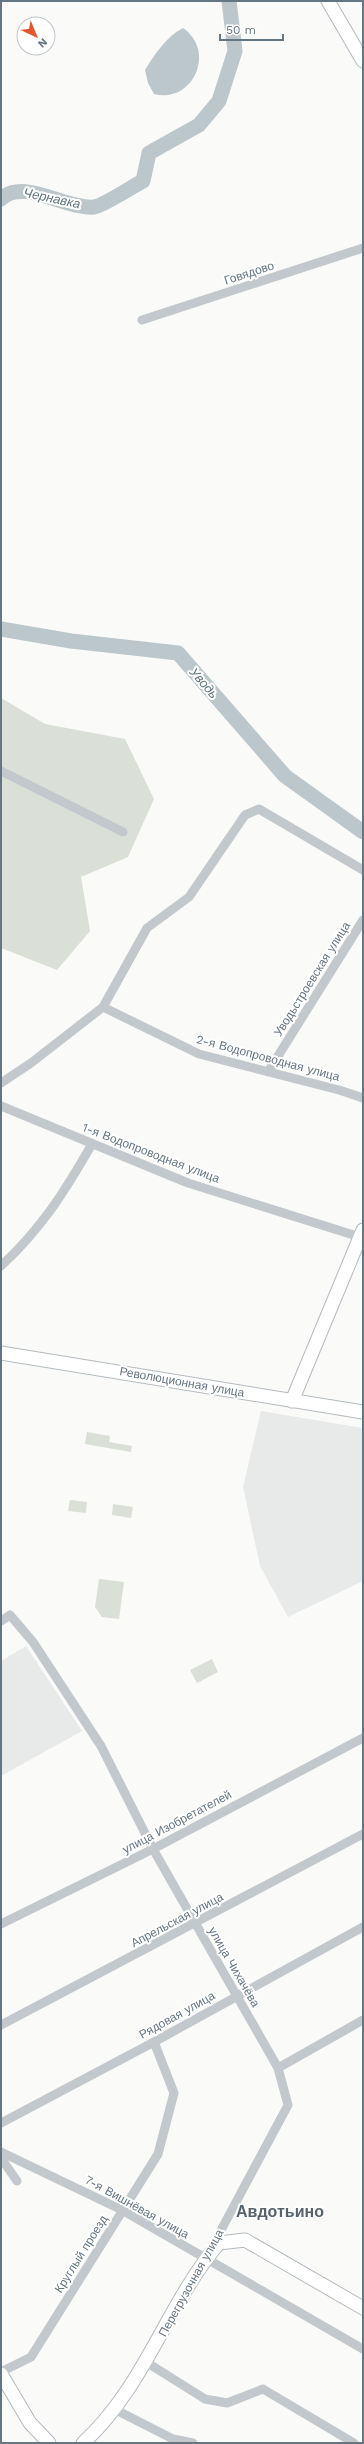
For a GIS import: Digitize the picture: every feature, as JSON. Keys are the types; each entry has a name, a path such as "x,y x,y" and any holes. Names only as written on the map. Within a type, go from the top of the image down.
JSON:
{"main road":[{"path":"328,1 363,60"},
{"path":"292,1400 362,1235"},
{"name":"Революционная улица","path":"1,1353 363,1412"},
{"path":"205,2259 219,2243 245,2240 363,2308"},
{"name":"Перегрузочная улица","path":"83,2443 114,2409 146,2362 205,2259"},
{"path":"1,2373 30,2422 49,2443"}],"street":[{"name":"Говядово","path":"142,320 363,248"},
{"path":"1,771 123,832"},
{"path":"1,1083 37,1059 103,1007 147,928 189,897 245,816 258,809 363,870"},
{"name":"Уводьстроевская улица","path":"268,1072 363,920"},
{"name":"2-я Водопроводная улица","path":"103,1007 199,1054 339,1090 363,1098"},
{"name":"1-я Водопроводная улица","path":"1,1106 188,1183 362,1235"},
{"path":"1,1266 32,1235 65,1191 92,1144"},
{"name":"улица Чихачёва","path":"1,1621 10,1615 29,1637 91,1730 153,1849 278,2068"},
{"name":"улица Изобретателей","path":"1,1924 153,1849 363,1738"},
{"name":"Апрельская улица","path":"1,2025 195,1924 363,1834"},
{"name":"Рядовая улица","path":"1,2123 154,2042 363,1927"},
{"path":"278,2068 363,2020"},
{"name":"Круглый проезд","path":"1,2373 31,2357 158,2154 174,2093 154,2042"},
{"name":"Перегрузочная улица","path":"205,2259 288,2104 278,2068"},
{"name":"7-я Вишнёвая улица","path":"1,2152 122,2210 363,2349"},
{"path":"1,2158 16,2181"},
{"path":"146,2362 206,2399 227,2403 263,2389 354,2443"},
{"path":"114,2409 173,2439 193,2443"}],"shaded area":[{"path":"183,28 193,38 198,50 199,62 196,74 189,84 179,91 168,95 154,94 148,83 145,70 166,41 177,31"},
{"path":"1,698 45,724 125,739 154,799 128,857 81,877 90,931 57,970 1,948"},
{"path":"261,1411 363,1428 363,1581 288,1617 260,1566 243,1487"},
{"path":"87,1432 110,1436 109,1442 132,1446 131,1452 85,1444"},
{"path":"70,1500 87,1502 86,1513 68,1511"},
{"path":"113,1504 133,1507 131,1518 112,1515"},
{"path":"99,1579 124,1582 119,1619 102,1617 95,1607"},
{"path":"26,1646 82,1731 1,1776 1,1661"},
{"path":"212,1659 218,1672 197,1683 190,1670"}],"waterway":[{"name":"Чернавка","path":"1,199 10,193 21,191 83,207 94,207 111,200 143,181 149,153 199,125 219,101 235,51 229,1"},
{"name":"Уводь","path":"1,629 71,641 178,653 285,776 363,832"}],"district":[{"name":"Авдотьино","path":"280,2211"}]}
